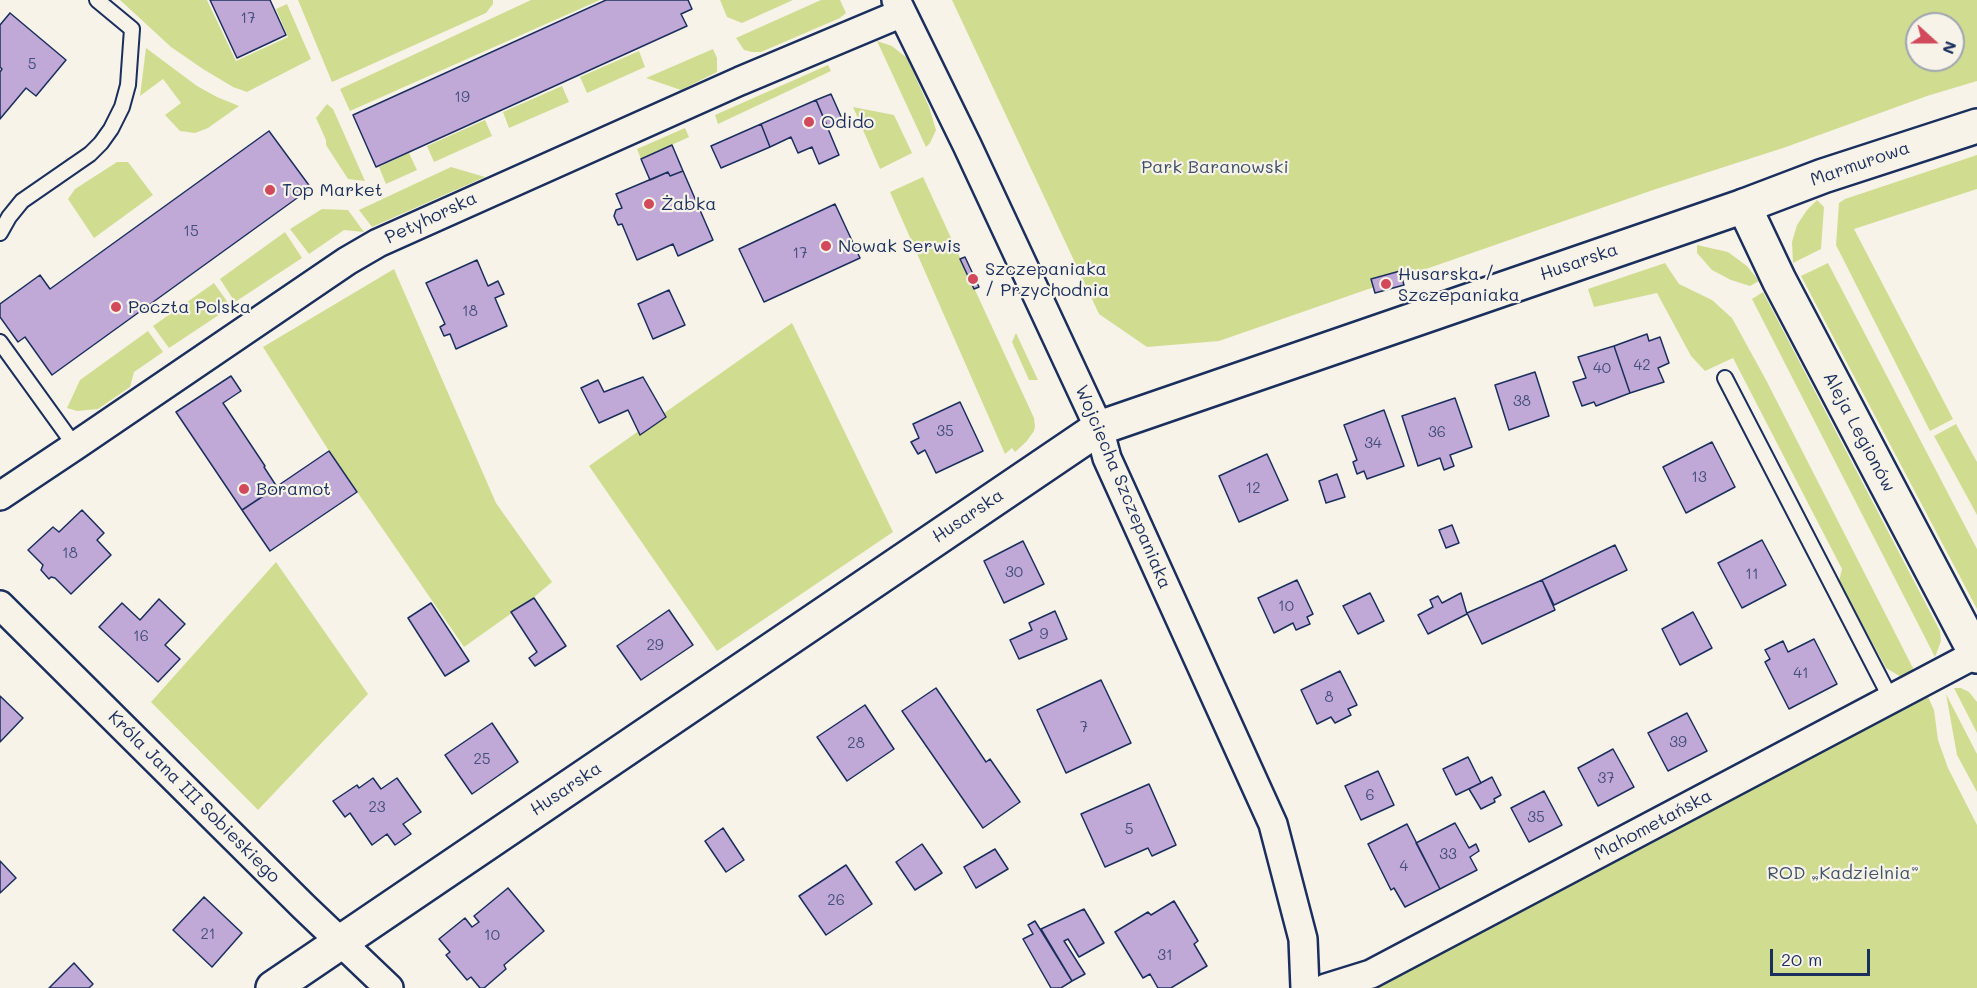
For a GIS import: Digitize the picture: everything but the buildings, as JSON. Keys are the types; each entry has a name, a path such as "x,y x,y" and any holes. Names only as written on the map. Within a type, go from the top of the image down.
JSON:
{"main road":[{"name":"Marmurowa","path":"1744,206 1823,176 1977,126"},
{"name":"Husarska","path":"273,988 1099,428 1744,206"},
{"name":"Aleja Legionów","path":"1744,206 1779,280 1976,655"}],"street":[{"name":"Wojciecha Szczepaniaka","path":"899,7 967,145 1099,428 1107,458 1274,824 1303,939 1305,988"},
{"name":"Petyhorska","path":"0,495 347,261 378,243 740,81 899,7"},
{"name":"Króla Jana III Sobieskiego","path":"0,605 388,988"},
{"name":"Mahometańska","path":"1326,988 1371,974 1976,655"}],"lane":[{"path":"0,233 22,201 90,154 101,143 122,107 128,85 132,29 98,0"},
{"path":"0,342 75,446"},
{"path":"1725,378 1891,699"}],"green space":[{"path":"120,0 207,0 236,61 288,37 276,9 287,4 311,59 247,92 233,87 171,47"},
{"path":"298,0 493,0 493,4 486,13 332,82"},
{"path":"531,0 600,0 350,111 340,89"},
{"path":"720,0 793,0 742,23 727,17"},
{"path":"821,0 840,0 846,13 840,18 761,52 744,50 736,38"},
{"name":"Park Baranowski","path":"952,0 1977,0 1977,81 1927,96 1786,147 1656,189 1219,341 1147,347 1099,314"},
{"path":"877,41 892,46 907,58 929,107 936,130 926,147"},
{"path":"146,48 197,86 239,106 208,128 195,133 180,131 165,115 181,103 163,79 140,96"},
{"path":"713,49 717,58 717,72 681,90 646,78"},
{"path":"639,51 645,67 587,93 580,77"},
{"path":"828,65 831,71 718,124 715,115"},
{"path":"562,86 569,102 509,128 503,112"},
{"path":"327,104 333,109 365,181 348,179 326,145 316,118"},
{"path":"853,107 894,115 912,153 880,169"},
{"path":"485,120 492,136 434,162 427,146"},
{"path":"685,128 689,137 641,159 637,149"},
{"path":"409,153 417,170 386,184 379,167"},
{"path":"1977,155 1977,189 1854,229 1953,419 1930,431 1836,245 1839,203 1845,199"},
{"path":"117,162 128,162 153,195 94,238 68,199 75,189"},
{"path":"451,167 485,177 372,227 359,210"},
{"path":"923,177 1034,418 1034,431 1015,452 1012,448 1005,454 890,192"},
{"path":"1817,200 1824,207 1821,249 1793,263 1792,242 1797,225"},
{"path":"322,209 348,210 364,232 344,230 309,254 290,229"},
{"path":"285,232 302,258 235,302 220,279"},
{"path":"1697,245 1728,252 1747,266 1759,281 1750,286 1731,280 1712,270 1697,253"},
{"path":"1665,263 1679,284 1712,300 1732,318 1915,672 1901,677 1886,668 1839,581 1842,569 1733,358 1705,371 1691,356 1657,293 1594,307 1588,289"},
{"path":"1828,263 1977,549 1977,609 1801,276"},
{"path":"394,269 496,503 552,582 464,647 329,451 263,347"},
{"path":"214,283 231,307 169,348 153,326"},
{"path":"1763,292 1940,631 1941,641 1935,657 1752,299"},
{"path":"792,323 893,532 717,651 589,466"},
{"path":"148,331 163,352 134,372 130,387 98,409 77,411 67,408 80,380"},
{"path":"1016,333 1038,380 1029,380 1012,342"},
{"path":"1956,424 1977,462 1977,515 1934,436"},
{"path":"276,562 368,694 258,810 151,702"},
{"path":"1954,688 1961,688 1969,692 1977,702 1977,733"},
{"path":"1946,694 1977,754 1977,792 1957,755"},
{"name":"ROD „Kadzielnia”","path":"1928,697 1934,710 1938,740 1948,768 1977,825 1977,988 1375,988"}],"place":[{"name":"Odido","path":"809,122"},
{"name":"Top Market","path":"270,190"},
{"name":"Żabka","path":"649,204"},
{"name":"Nowak Serwis","path":"826,246"},
{"name":"Szczepaniaka / Przychodnia","path":"973,279"},
{"name":"Husarska / Szczepaniaka","path":"1386,284"},
{"name":"Poczta Polska","path":"116,307"},
{"name":"Boramot","path":"244,489"}]}
